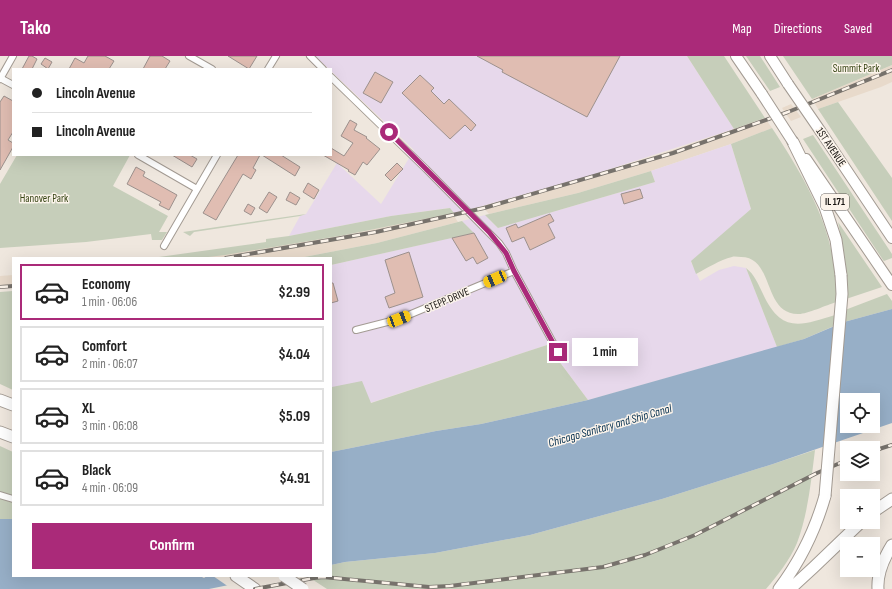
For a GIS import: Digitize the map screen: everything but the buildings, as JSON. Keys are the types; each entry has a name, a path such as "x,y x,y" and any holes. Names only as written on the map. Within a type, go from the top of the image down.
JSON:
{"highway":[{"path":"779,589 793,570 814,529 825,496 842,294 836,240 825,207 793,142"},
{"path":"0,400 12,405"},
{"path":"0,432 12,437"},
{"path":"880,508 892,500"},
{"path":"790,589 854,529"},
{"path":"878,589 878,583 885,558 892,545"},
{"path":"237,577 255,589"},
{"path":"285,577 303,589"}],"main road":[{"name":"IL 171","path":"736,56 793,142 892,284"},
{"name":"1ST AVENUE","path":"770,56 892,238"}],"street":[{"path":"12,85 0,79 13,56"},
{"path":"189,56 210,68"},
{"path":"269,68 276,56"},
{"path":"310,56 322,68"},
{"path":"332,77 489,232 506,253 514,271 558,352"},
{"path":"140,156 197,189"},
{"path":"164,246 216,156"},
{"name":"STEPP DRIVE","path":"356,330 399,319 514,271"},
{"path":"0,495 12,499"}],"shaded area":[{"path":"315,56 687,56 734,129 582,178 454,213 449,208 391,216 289,236 300,216 306,214 337,163 381,204 414,150 332,72 332,68 328,68"},
{"path":"892,65 892,82 881,87 818,109 812,99"},
{"path":"791,104 801,117 791,121 782,108"},
{"path":"765,118 772,128 731,144 651,171 578,193 489,214 482,206 582,178 673,150"},
{"path":"731,144 751,209 691,262 700,281 719,270 734,266 746,268 777,347 588,400 547,345 370,403 332,387 332,265 473,233 462,221 485,215 498,228 655,182 651,171"},
{"path":"452,213 458,222 377,243 304,257 206,257 345,235"},
{"path":"12,275 12,288 0,288 0,276"}],"green space":[{"path":"687,56 724,56 765,118 734,129"},
{"path":"746,56 760,56 780,87 770,91"},
{"name":"Summit Park","path":"783,56 892,56 892,65 812,99"},
{"path":"838,102 892,178 892,221 818,109"},
{"path":"772,128 797,168 818,210 832,254 836,278 836,302 803,314 787,312 779,306 773,296 765,275 752,259 741,257 727,258 696,274 691,261 751,209 731,144"},
{"path":"813,135 892,254 892,258 883,260 803,139"},
{"name":"Hanover Park","path":"16,156 129,156 113,186 168,216 159,232 167,232 162,240 152,240 151,234 86,242 0,248 0,184"},
{"path":"651,171 655,182 498,228 485,215 578,193"},
{"path":"450,208 454,213 345,235 225,255 208,257 159,257 266,242 266,239 289,236 391,216"},
{"path":"306,214 194,232 190,236 183,232"},
{"path":"462,221 474,233 332,265 332,257 304,257 377,243"},
{"path":"838,222 882,287 846,299 844,252"},
{"path":"746,268 756,280 770,307 784,321 793,323 812,322 835,315 834,326 804,339 777,347"},
{"path":"12,291 12,390 0,384 0,292"},
{"path":"887,294 892,301 892,309 844,322 845,310"},
{"path":"547,345 588,400 481,424 436,431 332,452 332,387 362,381 371,403"},
{"path":"0,446 12,452 12,496 0,493"},
{"path":"815,450 801,532 787,562 766,589 327,589 309,577 332,577 332,565 345,562 435,553 530,535 662,499"},
{"path":"0,498 12,502 12,519 0,519"}],"water":[{"name":"Chicago Sanitary and Ship Canal","path":"892,309 892,423 880,427 880,393 840,393 840,433 863,433 773,464 662,499 530,535 435,553 345,562 332,565 332,452 436,431 481,424 588,400 804,339 844,322"},
{"path":"0,519 12,519 12,577 269,577 209,589 0,589"}],"pier":[{"path":"214,577 276,577 275,578 229,587"}],"railway":[{"path":"232,257 376,232 484,208 673,153 788,112 892,70"},
{"path":"0,287 12,286"},
{"path":"880,449 892,445"},
{"path":"255,589 323,577 429,587 450,586 603,567 645,555 695,535 817,473 840,463"}],"route":[{"path":"389,132 499,242 558,352"}]}
